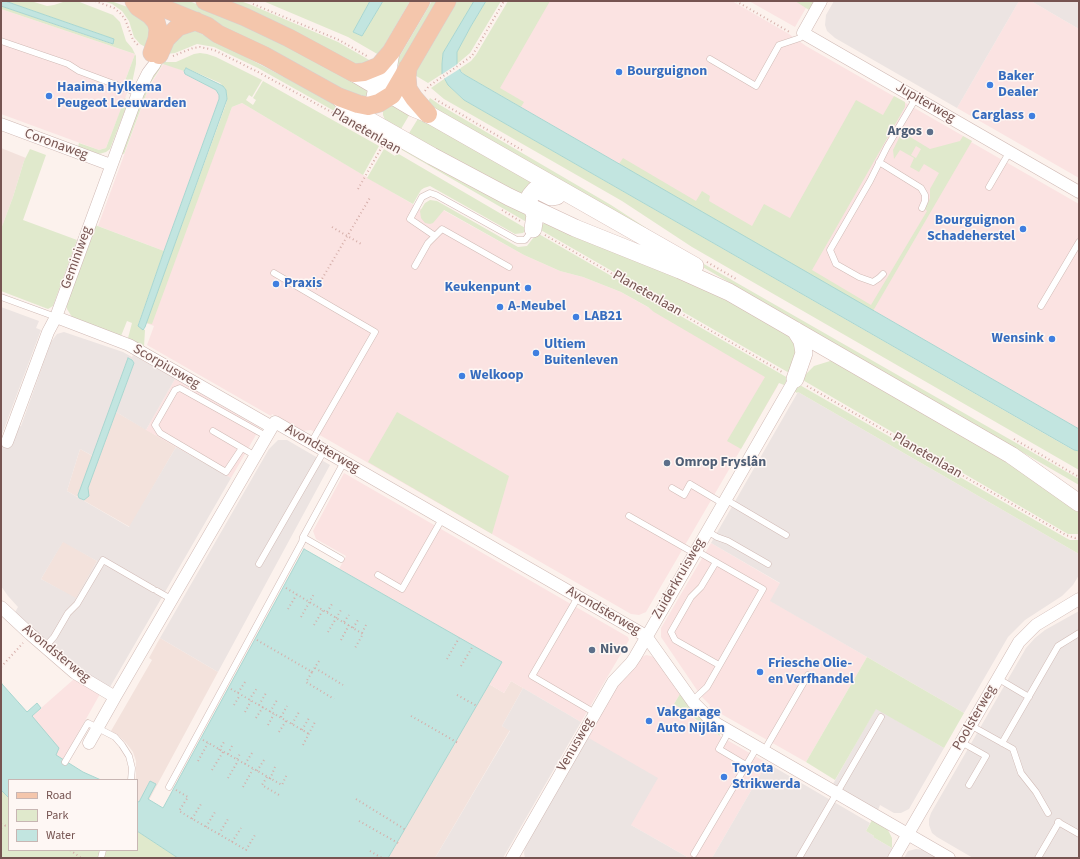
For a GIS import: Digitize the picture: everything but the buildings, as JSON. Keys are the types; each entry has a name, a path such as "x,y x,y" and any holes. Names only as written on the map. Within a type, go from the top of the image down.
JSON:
{"main road":[{"path":"134,1 138,7 150,15 156,22 158,29 156,54"},
{"name":"Planetenlaan","path":"146,1 207,26 218,34 270,59 339,97 349,109 386,141 462,173 575,228 680,270 729,292 1011,455 1079,503"},
{"path":"205,1 245,17 289,38 354,73 413,108 428,114 732,287 1079,489"},
{"path":"354,73 364,72 379,66 391,52 421,1"},
{"path":"385,91 408,67 447,1"},
{"path":"156,54 178,27 196,21"},
{"path":"339,97 358,104 374,105 385,101 385,91 391,52"},
{"path":"408,67 408,88 414,98 428,114"},
{"name":"Planetenlaan","path":"374,105 377,116 382,125 386,141"},
{"path":"534,228 535,221 530,196 535,190 551,197 570,196"},
{"path":"575,228 602,231 608,224 606,216"},
{"path":"534,228 545,218 551,217"},
{"path":"794,379 804,353 802,341 795,330"},
{"path":"794,379 803,371 809,361 816,355 833,353"}],"street":[{"path":"801,35 821,1"},
{"name":"Jupiterweg","path":"801,35 916,98 1079,192"},
{"name":"Geminiweg","path":"7,442 48,332 56,317 138,93 148,73 148,63 156,54"},
{"name":"Coronaweg","path":"1,124 111,165"},
{"name":"Scorpiusweg","path":"56,317 129,345 269,432"},
{"name":"Zuiderkruisweg","path":"794,379 646,636 692,701 708,717 729,731 947,858"},
{"name":"Avondsterweg","path":"89,743 274,422 646,636"},
{"name":"Poolsterweg","path":"894,858 1014,650 1030,630 1079,599"},
{"name":"Avondsterweg","path":"1,606 44,647 75,673 115,697"},
{"name":"Venusweg","path":"512,858 613,682 631,663 646,636"}],"lane":[{"path":"710,59 756,86 779,45 801,35"},
{"path":"1,41 68,64 79,71 138,93"},
{"path":"883,274 873,282 859,277 836,264 830,250 916,98"},
{"path":"989,187 1010,152"},
{"path":"879,162 920,188 924,195 925,201 922,208"},
{"path":"435,236 410,219 422,197 430,193 517,240 526,240 534,228"},
{"path":"415,266 428,243 442,229 510,267"},
{"path":"1041,306 1079,242"},
{"path":"274,273 375,332 311,443"},
{"path":"1,297 56,317"},
{"path":"242,448 226,472 160,433 155,425 175,390 180,388 269,432"},
{"path":"213,431 254,455"},
{"path":"259,564 324,451"},
{"path":"169,787 344,462"},
{"path":"672,488 684,495 690,484 786,535"},
{"path":"630,516 763,589 707,687 692,701"},
{"path":"378,575 402,589 442,519"},
{"path":"707,531 768,564"},
{"path":"303,537 341,559"},
{"path":"44,647 54,637 68,613 77,604 103,560 171,599"},
{"path":"716,562 701,587 691,597 671,632 675,640 719,665"},
{"path":"578,597 532,676 595,713"},
{"path":"1002,743 1058,646 1079,633"},
{"path":"694,854 746,765 760,749 808,675"},
{"path":"997,678 1029,697"},
{"path":"800,858 881,717"},
{"path":"65,762 88,723 114,737 122,745 129,756 132,768 131,779"},
{"path":"970,725 1013,750 1021,773 1036,792 1048,813"},
{"path":"729,731 719,749 746,765"},
{"path":"961,742 986,756 969,785"},
{"path":"1038,858 1059,822 1079,834"}],"path":[{"path":"46,1 52,1"},
{"path":"95,1 104,4"},
{"path":"428,87 469,60 504,1"},
{"path":"736,1 801,35"},
{"name":"Planetenlaan","path":"214,50 272,79 339,117"},
{"path":"358,189 386,141"},
{"path":"313,296 371,196"},
{"name":"Planetenlaan","path":"501,210 1066,535 1074,538 1079,537"},
{"path":"332,227 363,245"},
{"path":"1071,472 1079,477"},
{"path":"279,584 362,633"},
{"path":"288,609 297,594"},
{"path":"301,617 314,594"},
{"path":"327,612 332,604"},
{"path":"314,625 323,610"},
{"path":"328,632 340,610"},
{"path":"344,622 349,615"},
{"path":"353,628 358,620"},
{"path":"355,648 366,625"},
{"path":"341,640 349,626"},
{"path":"1,666 30,634"},
{"path":"251,636 312,672"},
{"path":"447,659 459,638"},
{"path":"461,666 473,646"},
{"path":"319,661 306,682 334,699"},
{"path":"315,668 343,685"},
{"path":"234,705 245,682"},
{"path":"224,685 309,734"},
{"path":"245,712 257,688"},
{"path":"259,705 266,693"},
{"path":"457,695 477,706"},
{"path":"270,712 277,700"},
{"path":"280,717 287,706"},
{"path":"256,718 263,708"},
{"path":"292,724 299,712"},
{"path":"268,725 274,714"},
{"path":"411,716 458,742"},
{"path":"302,730 309,718"},
{"path":"279,732 286,721"},
{"path":"302,745 315,722"},
{"path":"196,737 282,785 287,774"},
{"path":"219,750 224,742"},
{"path":"198,761 208,743"},
{"path":"228,754 232,746"},
{"path":"212,770 223,752"},
{"path":"228,778 241,752"},
{"path":"245,764 252,753"},
{"path":"257,772 264,760"},
{"path":"275,767 262,785 281,796"},
{"path":"242,787 253,769"},
{"path":"169,787 188,797 179,811 246,850 255,835"},
{"path":"356,799 406,830"},
{"path":"192,818 201,804"},
{"path":"206,827 215,812"},
{"path":"219,834 228,819"},
{"path":"359,821 398,843"},
{"path":"1,824 8,827"},
{"path":"1,828 5,826"},
{"path":"232,842 241,828"},
{"path":"71,851 81,858"},
{"path":"370,851 382,858"}],"shaded area":[{"path":"526,1 732,1 789,34 806,46 1079,204 1079,429 479,83"},
{"path":"749,1 810,1 795,27"},
{"path":"834,1 1019,1 957,108 835,38 827,31 825,25 826,15"},
{"path":"1019,1 1031,1 1079,29 1079,178 957,108"},
{"path":"1031,1 1079,1 1079,29"},
{"path":"1,9 135,54 125,81 131,83 106,148 99,150 1,114"},
{"path":"164,63 184,71 185,74 216,90 219,95 219,99 164,251 98,226 149,87"},
{"path":"242,103 436,218 443,210 524,255 560,271 583,277 621,292 779,381 777,387 646,612 639,615 631,614 311,430 302,431 272,414 271,416 147,345 154,326 146,323 232,107"},
{"path":"1,148 26,158 1,229"},
{"path":"1,307 39,321 36,328 41,330 1,437"},
{"path":"64,332 123,352 132,357 133,355 175,379 146,430 116,412 134,363 128,358 93,456 80,449 67,491 129,527 176,447 231,478 110,687 87,676 14,614 18,607 1,586 1,444 10,447 16,429 21,426 51,342 57,334","holes":["63,542 97,561 76,598 41,579"]},
{"path":"175,379 260,428 231,478 146,430"},
{"path":"798,392 1079,554 1079,575 1073,585 1062,596 1025,620 1008,637 964,713 770,601 780,583 711,543"},
{"path":"116,412 176,447 130,527 67,491 80,449 98,459"},
{"path":"278,440 287,440 330,465 218,672 160,638 269,449"},
{"path":"344,473 628,637 629,640 581,722 511,681 504,693 489,684 501,662 339,569 346,556 316,539 313,531"},
{"path":"63,541 97,561 76,599 41,579"},
{"path":"711,543 781,584 771,601 867,657 806,762 709,707 710,705 701,696 661,637 661,628"},
{"path":"1079,611 1079,858 973,858 932,833 929,825 931,813 1026,648 1045,630"},
{"path":"160,638 218,672 149,800 150,781 139,802 138,779 136,779 136,761 133,752 119,736 111,731 152,660 149,658"},
{"path":"646,655 656,659 680,694 674,704 708,729 767,763 712,858 689,858 631,825 587,737 618,684 642,657"},
{"path":"74,679 100,694 63,760 55,755 32,716"},
{"path":"511,681 523,688 502,726 510,730 435,858 388,858 489,684 504,693"},
{"path":"523,688 581,722 503,858 435,858 510,731 502,726"},
{"path":"876,708 944,748 909,809 901,813 894,813 880,805 878,810 833,784"},
{"path":"587,737 658,778 631,825 689,858 525,858 525,846"},
{"path":"767,763 870,823 866,831 892,848 887,858 712,858"},
{"path":"916,849 924,850 938,858 904,858 908,851"}],"green space":[{"path":"5,1 31,1 47,6 66,1 77,1 113,15 120,22 126,41 135,54 1,9 1,6 112,44 114,39"},
{"path":"103,1 111,1 133,9 146,21 150,31 149,49 140,44 134,37 129,21 122,11 112,4"},
{"path":"161,1 189,1 249,25 368,88 368,96 360,99"},
{"path":"223,1 240,1 249,4 338,42 371,61 357,65"},
{"path":"263,1 370,1 353,32 362,36 383,1 410,1 379,55 348,37"},
{"path":"432,1 440,1 401,67 395,64"},
{"path":"454,1 474,1 443,53 442,74 428,83 413,74"},
{"path":"486,1 501,1 470,53 457,64 457,52"},
{"path":"508,1 550,1 500,88 524,102 521,107 465,75 459,69 471,61 476,55"},
{"path":"795,1 814,1 809,10"},
{"path":"194,30 332,102 393,143 258,68 214,47 197,44 175,53 167,54 170,40"},
{"path":"200,53 216,57 262,80 252,97 249,95 246,100 253,105 256,100 253,98 263,81 379,146 363,175 242,103 232,107 152,324 146,323 226,104 226,90 220,83 186,68 184,71 163,64 150,84 124,154 121,153 142,99 158,65 161,66 164,62 176,62"},
{"path":"135,54 136,64 131,83 125,81"},
{"path":"444,79 464,100 1073,450 1079,451 1079,470 692,247 622,201 444,99 431,88"},
{"path":"894,96 905,102 905,107 812,270 871,305 927,211 925,209 930,198 930,189 939,173 924,164 919,172 910,167 914,158 900,150 894,159 893,150 902,132 930,149 960,141 963,136 972,141 873,311 619,164 623,158 696,201 702,191 710,196 709,201 752,226 764,204 790,218 856,100 883,115","holes":["916,146 921,149 916,158 911,155"]},
{"path":"125,98 127,105 110,149 99,154 78,147 79,143 99,150 106,148"},
{"path":"430,98 611,205 683,252 1079,479 1079,485 663,244 427,104"},
{"path":"391,106 397,106 411,112 398,134 385,120 383,115 383,111"},
{"path":"419,117 535,183 523,200 406,138"},
{"path":"401,148 524,208 530,224 402,150"},
{"path":"30,149 46,155 23,220 77,240 53,306 48,309 1,291 1,229 24,161"},
{"path":"384,149 395,156 397,153 527,229 523,233 515,234 430,186 421,190 413,204 367,178"},
{"path":"430,200 437,201 518,247 527,246 537,233 788,378 784,385 779,383 741,449 727,441 765,377 621,292 583,277 560,271 524,255 444,210 433,223 425,223 421,218 420,211 425,203"},
{"path":"544,223 728,295 792,337 796,353 791,374 539,229"},
{"path":"95,225 164,251 138,325 145,330 144,347 128,338 132,323 127,321 121,336 72,317 67,309 66,305"},
{"path":"830,361 836,361 850,366 1079,507 1079,534 1068,534 801,379 814,366"},
{"path":"798,384 1066,538 1070,540 1079,540 1079,554 798,392 797,393 794,391"},
{"path":"397,412 509,476 492,534 368,462"},
{"path":"867,657 964,713 944,748 876,709 835,780 806,762"},
{"path":"680,694 703,720 719,731 720,736 674,704"},
{"path":"1,790 8,797 8,851 138,851 138,832 178,858 1,858"},
{"path":"872,820 887,829 892,838 892,848 866,831"}],"water":[{"path":"1,1 5,1 114,39 113,44 1,6"},
{"path":"370,1 383,1 362,36 353,32"},
{"path":"474,1 486,1 457,52 457,64 461,72 465,75 1079,429 1079,451 1074,450 464,100 448,85 442,74 443,53"},
{"path":"186,68 223,86 226,90 227,99 143,330 138,326 219,99 219,95 216,90 185,74 184,71"},
{"path":"128,358 134,363 88,488 89,496 84,500 79,498 78,495"},
{"path":"304,549 502,662 388,858 178,858 138,832 138,802 150,781 156,784 148,799 163,808"},
{"path":"2,684 27,712 37,703 41,708 32,716 59,748 56,755 83,772 99,779 8,779 8,797 1,790"}],"pier":[{"path":"459,63 461,68 442,80 441,75"}],"place":[{"name":"Bourguignon","path":"619,72"},
{"name":"Baker Dealer","path":"990,85"},
{"name":"Haaima Hylkema Peugeot Leeuwarden","path":"49,96"},
{"name":"Carglass","path":"1032,116"},
{"name":"Argos","path":"930,132"},
{"name":"Bourguignon Schadeherstel","path":"1023,229"},
{"name":"Praxis","path":"276,284"},
{"name":"Keukenpunt","path":"528,288"},
{"name":"A-Meubel","path":"500,307"},
{"name":"LAB21","path":"576,317"},
{"name":"Wensink","path":"1052,339"},
{"name":"Ultiem Buitenleven","path":"536,353"},
{"name":"Welkoop","path":"462,376"},
{"name":"Omrop Fryslân","path":"667,463"},
{"name":"Nivo","path":"592,650"},
{"name":"Friesche Olie- en Verfhandel","path":"760,672"},
{"name":"Vakgarage Auto Nijlân","path":"649,721"},
{"name":"Toyota Strikwerda","path":"724,777"}]}
